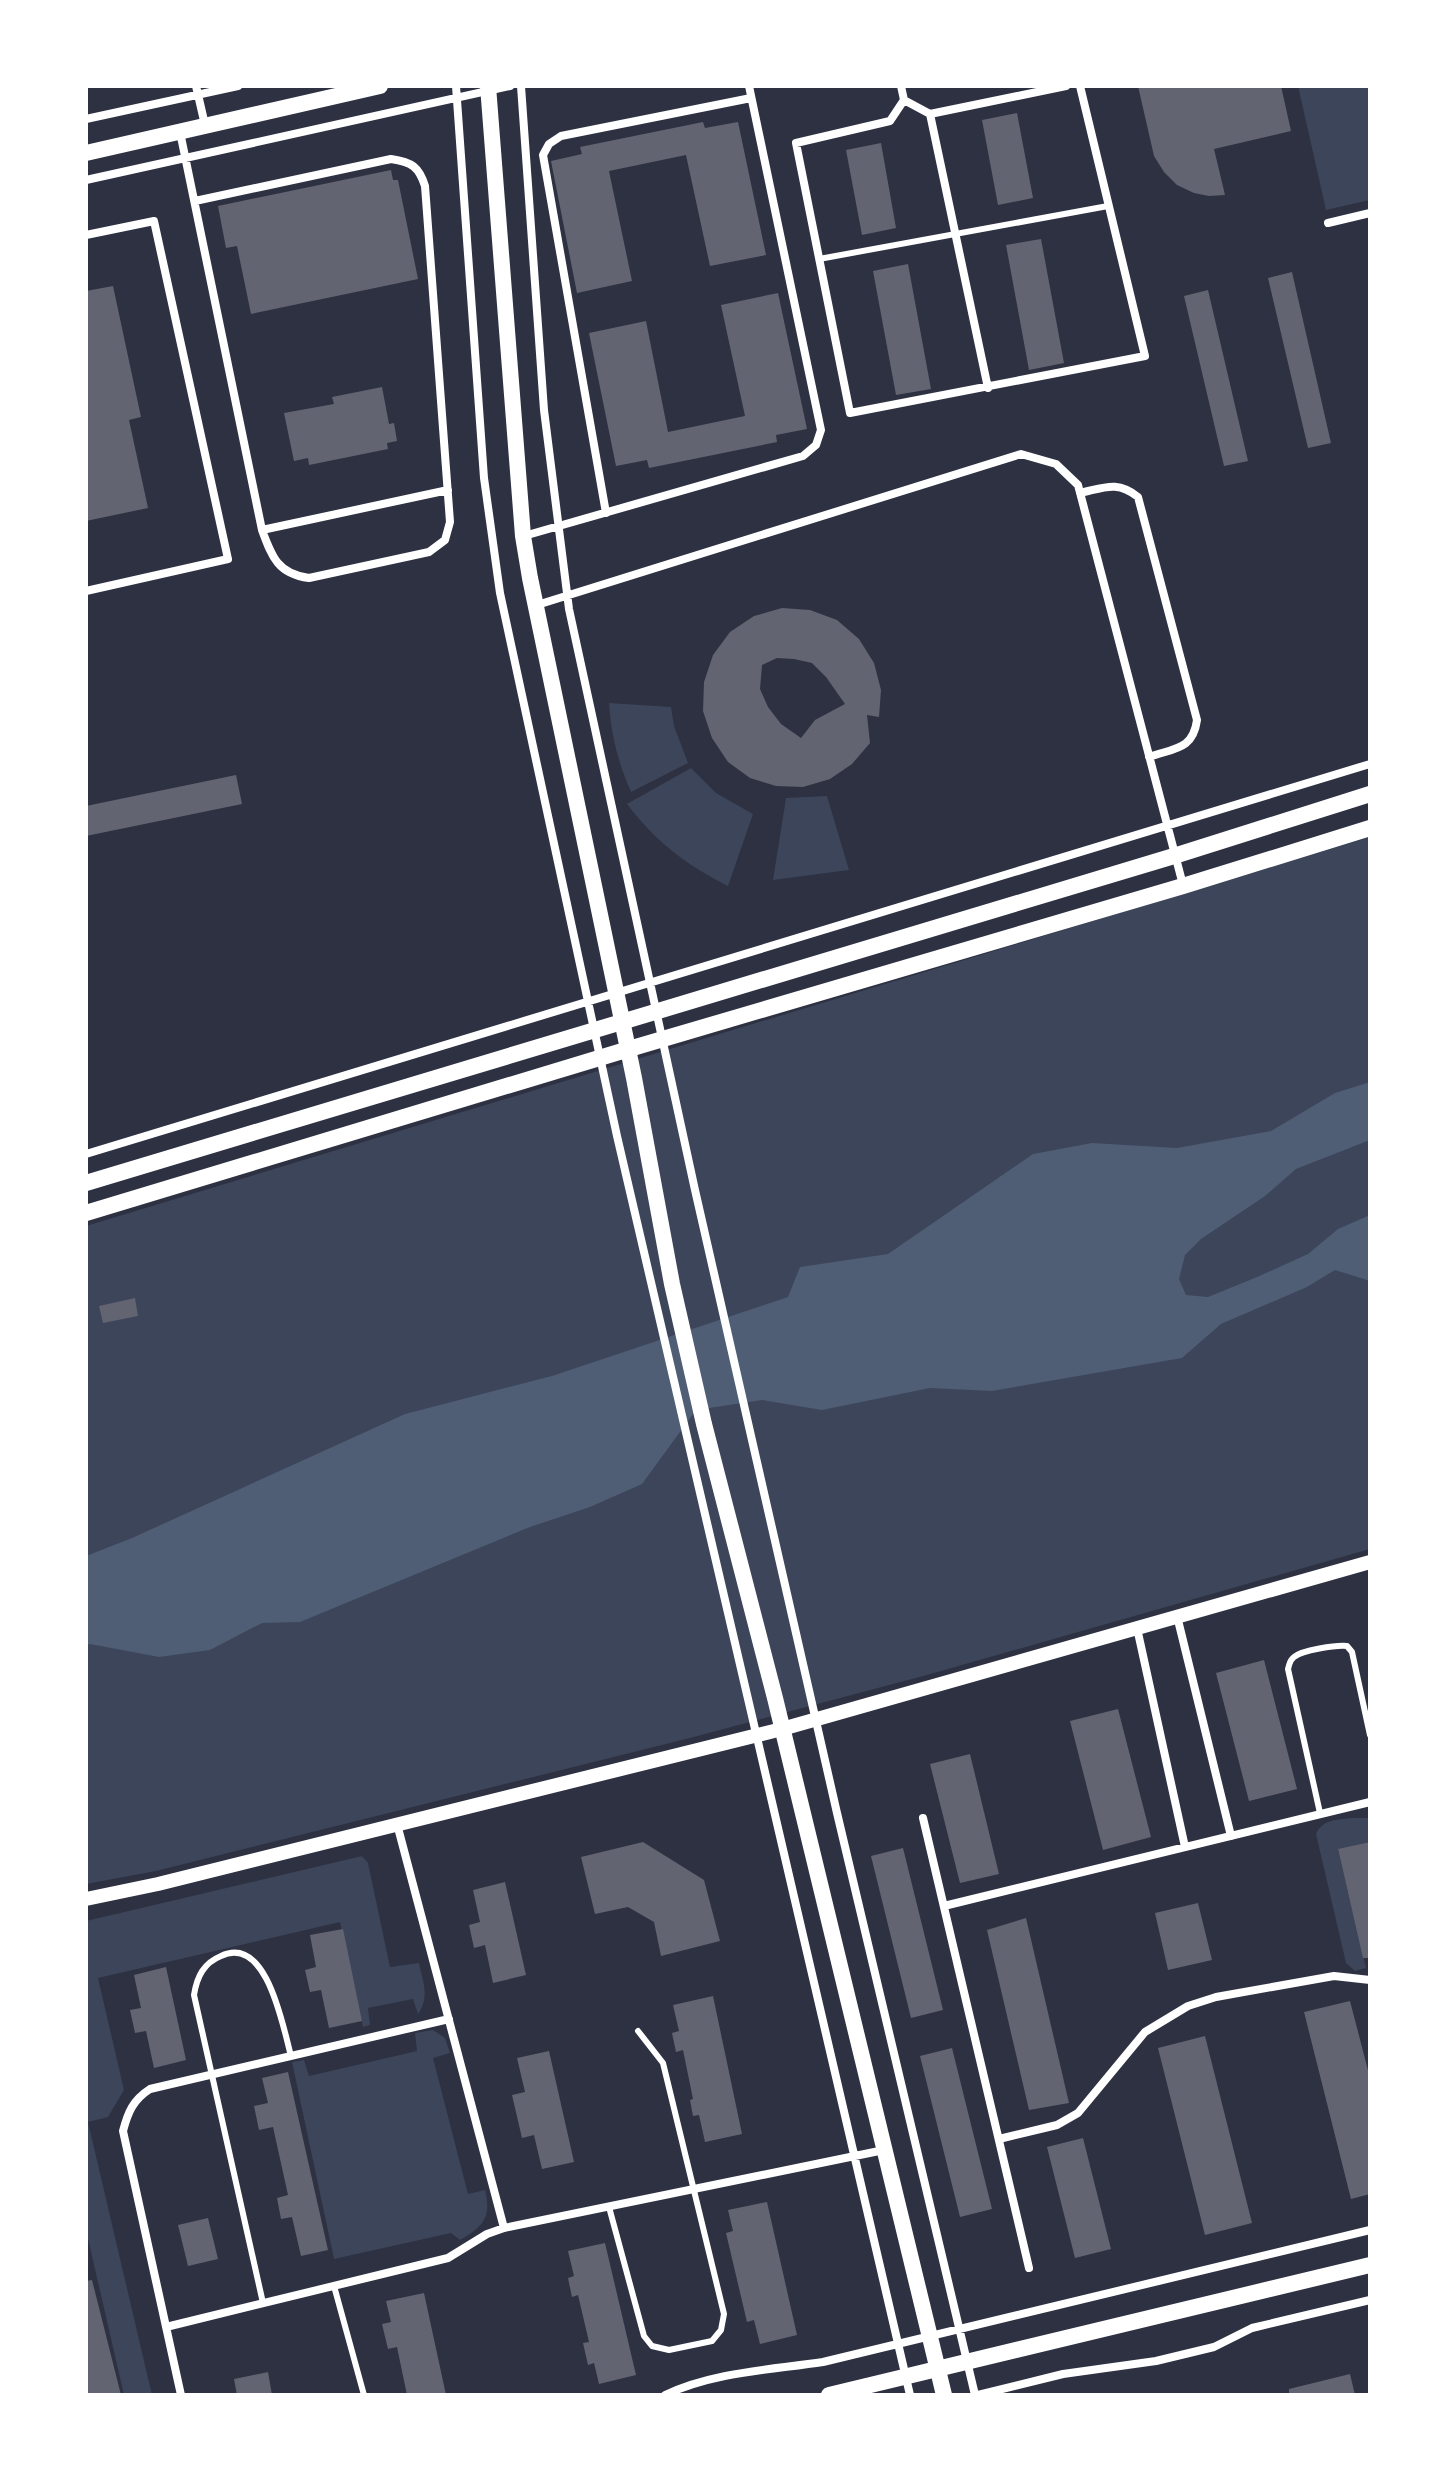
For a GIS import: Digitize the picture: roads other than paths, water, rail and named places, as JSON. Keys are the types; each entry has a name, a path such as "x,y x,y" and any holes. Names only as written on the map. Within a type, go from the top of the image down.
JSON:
{"main road":[{"path":"86,153 380,86"},
{"path":"489,88 523,536 629,1049 672,1284 944,2395"},
{"path":"86,1183 594,1032 1370,794"},
{"path":"86,1213 1370,828"},
{"path":"127,1171 135,1198"},
{"path":"829,2395 1370,2265"}],"street":[{"path":"86,119 197,90 238,86"},
{"path":"456,86 484,478 500,593 594,1032 910,2395"},
{"path":"86,180 457,98 489,88 510,86"},
{"path":"521,86 544,410 567,596 650,982 816,1719 976,2395 1063,2374 1156,2361 1214,2347 1252,2328 1370,2300"},
{"path":"523,536 803,456 816,445 821,430 749,86"},
{"path":"901,86 904,100 890,121 796,143 850,413 1145,356 1080,86"},
{"path":"904,100 930,114 1066,86"},
{"path":"197,90 205,125"},
{"path":"606,513 543,155 549,144 561,136 751,98"},
{"path":"930,114 988,388"},
{"path":"180,132 262,530 271,553 281,567 294,576 309,578 429,552 445,540 450,522 425,186 420,170 408,161 391,159 195,201"},
{"path":"1328,223 1370,213"},
{"path":"86,235 154,221 228,559 86,591"},
{"path":"537,605 1021,454 1056,464 1078,485 1183,886"},
{"path":"1080,493 1113,486 1126,487 1138,497 1197,720 1190,742 1149,757"},
{"path":"262,530 448,490"},
{"path":"86,1154 1370,764"},
{"path":"86,1899 158,1884 782,1729 1370,1562"},
{"path":"1177,1616 1231,1836"},
{"path":"1137,1628 1185,1847"},
{"path":"944,1906 1370,1802"},
{"path":"923,1818 1029,2268"},
{"path":"397,1824 504,2228"},
{"path":"999,2139 1057,2125 1078,2113 1145,2032 1188,2006 1216,1997 1334,1976 1370,1980"},
{"path":"181,2395 123,2131 127,2113 136,2098 150,2089 449,2019"},
{"path":"166,2327 448,2258 487,2234 504,2228 884,2150"},
{"path":"665,2395 745,2371 823,2362 1370,2230"}],"lane":[{"path":"819,259 1108,206"},
{"path":"1320,1813 1288,1669 1290,1660 1296,1655 1338,1645 1347,1646 1352,1652 1370,1735"},
{"path":"263,2303 194,1995 197,1979 209,1961 227,1953 246,1955 258,1964 267,1976 291,2056"},
{"path":"609,2207 644,2336 652,2346 669,2350 712,2341 721,2330 724,2314 663,2063 638,2031"},
{"path":"334,2286 364,2395"}]}
